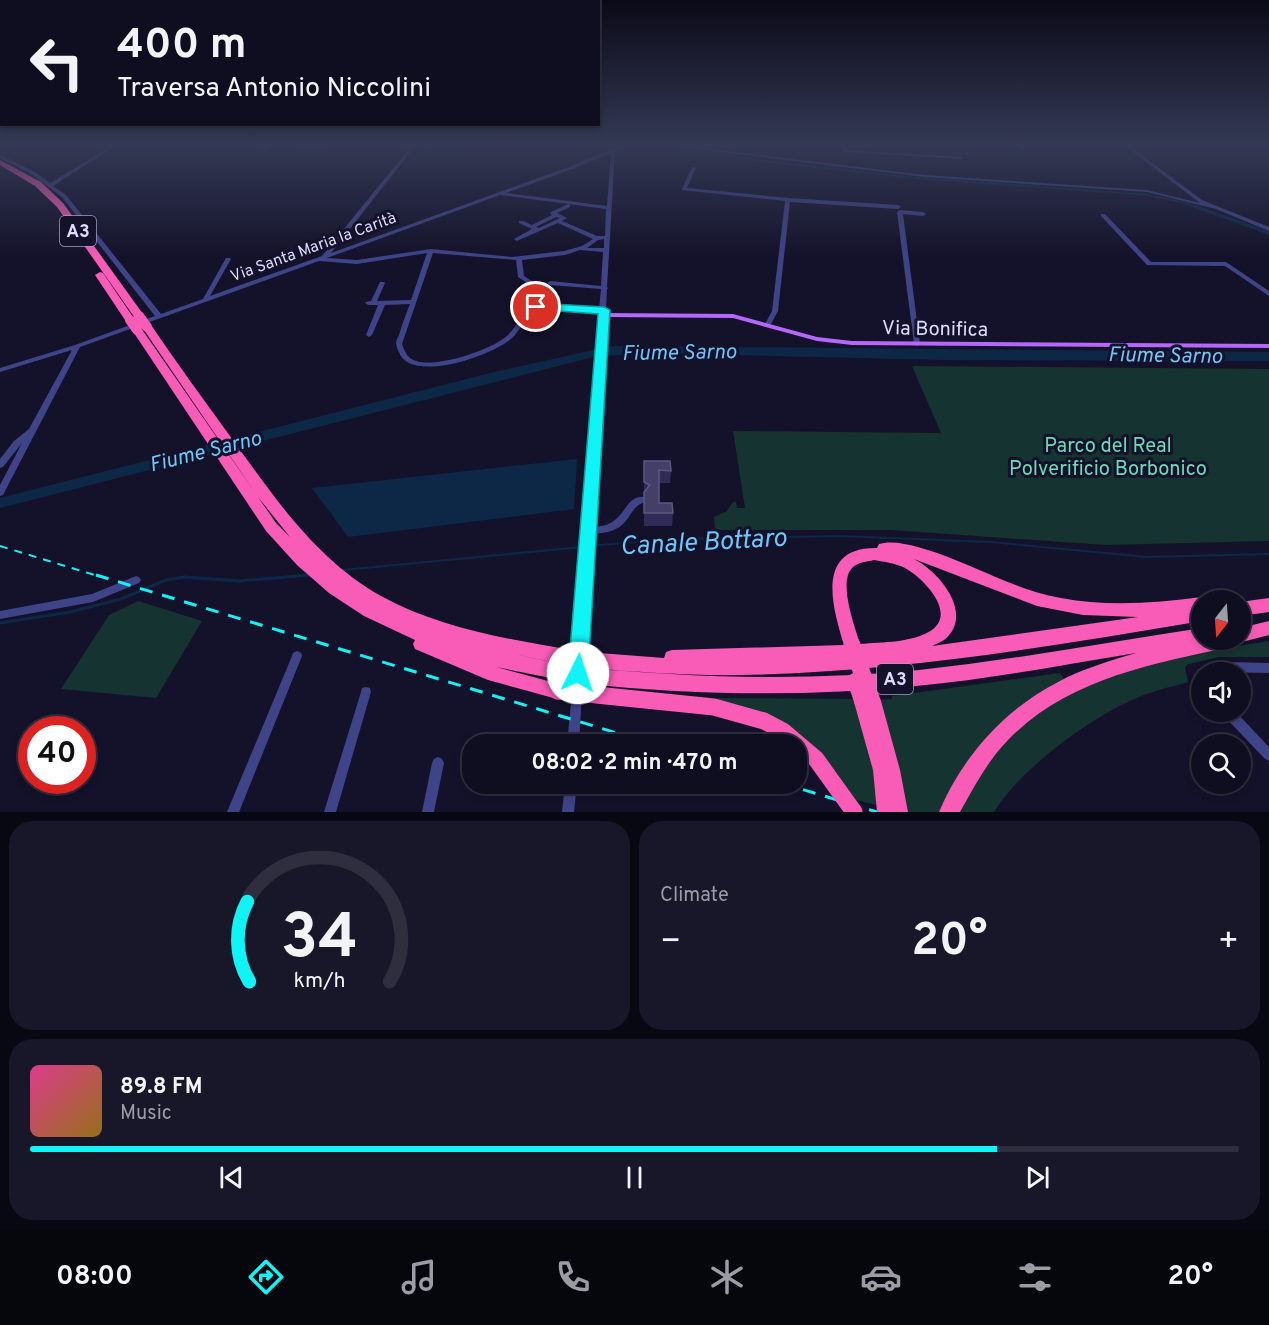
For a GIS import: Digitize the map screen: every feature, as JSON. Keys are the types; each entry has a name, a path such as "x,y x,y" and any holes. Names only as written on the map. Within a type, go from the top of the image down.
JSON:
{"highway":[{"name":"A3","path":"24,183 51,207 138,323"},
{"name":"A3","path":"36,183 60,205 213,432 281,518 319,559 340,576 375,600 428,624 579,667 628,663 759,665 918,657 1018,645 1191,616"},
{"name":"A3","path":"233,460 271,527 303,563 353,603 374,615 447,646 512,664 579,667 694,684 846,683 919,677 1030,663 1191,637"},
{"path":"849,645 832,604 832,574 842,560 853,553 867,549 898,549 926,555 1028,597 1076,609 1141,612 1191,605"},
{"path":"628,663 674,658 822,654 910,647 937,637 944,627 947,603 941,590 923,570 897,557 870,554 852,561 842,571 838,587 839,603 849,645 867,702 891,770 898,812"},
{"path":"1251,602 1269,603"},
{"path":"1251,607 1269,603"},
{"path":"374,615 416,642 461,663 505,679 557,691 722,708 759,718 807,749 834,779 854,812"},
{"path":"1251,628 1269,626"},
{"path":"1251,632 1269,626"},
{"path":"949,812 975,765 992,742 1010,723 1052,692 1151,655 1191,647"},
{"path":"867,702 882,770 887,812"}],"main road":[{"name":"Via Bonifica","path":"604,313 733,316 826,341 917,344 1269,346"}],"street":[{"path":"47,183 90,227 159,316"},
{"path":"321,258 383,183"},
{"name":"Via Santa Maria la Carità","path":"0,370 77,346 528,183"},
{"path":"574,734 611,183"},
{"path":"687,183 684,189 788,200 898,207"},
{"path":"1033,183 1139,190 1215,208 1269,229"},
{"path":"1175,183 1215,208"},
{"path":"499,194 609,208"},
{"path":"768,324 775,310 788,200"},
{"path":"568,206 553,213 557,218 596,238 607,237"},
{"path":"917,344 900,212 923,214"},
{"path":"1103,215 1149,264 1226,264 1269,294"},
{"path":"517,239 557,218"},
{"path":"521,222 535,228"},
{"path":"580,249 596,238"},
{"path":"590,243 591,247 597,249"},
{"path":"321,258 357,262 431,251 519,258 561,254 580,249 607,250"},
{"path":"431,251 399,344 403,356 412,362 450,363 506,340 518,326 535,285 521,277 519,258"},
{"path":"205,300 228,259"},
{"path":"382,283 371,303 413,302"},
{"path":"550,284 605,288"},
{"path":"369,335 382,303"},
{"path":"536,307 604,313"},
{"path":"0,493 77,346"},
{"path":"0,465 17,443 33,430"},
{"path":"588,535 619,525 634,502 644,499"},
{"path":"0,615 93,598 136,580"},
{"path":"233,812 297,656"},
{"path":"1251,668 1269,668"},
{"path":"330,812 366,692"},
{"path":"1238,722 1269,755"},
{"path":"428,812 438,764"},
{"path":"568,812 569,794"}],"green space":[{"name":"Parco del Real Polverificio Borbonico","path":"912,366 1269,369 1269,541 1105,545 891,530 715,530 714,517 727,511 733,502 736,502 737,508 745,508 733,431 941,433"},
{"path":"138,601 202,621 156,698 61,689 109,615"},
{"path":"1269,641 1269,657 1219,657 1191,662 1185,667 1188,682 1139,697 1079,730 1021,779 994,812 958,812 981,772 1008,736 1033,714 1062,696 1130,669 1214,650 1251,650 1251,644"},
{"path":"1060,673 1064,679 1042,690 1023,704 991,735 964,772 940,812 901,812 876,700"},
{"path":"718,698 854,699 873,765 876,805 853,799 833,769 807,754 807,734 774,734 718,701"}],"water":[{"name":"Fiume Sarno","path":"612,346 1269,352 1269,361 944,360 646,353 593,357 0,508 0,498 494,372"},
{"path":"577,459 574,509 348,537 312,488"}],"building":[{"path":"644,461 670,461 671,471 659,470 659,503 672,503 673,513 644,513 644,492 650,485 644,482"}],"waterway":[{"path":"982,183 1148,195 1185,203 1269,233"},
{"name":"Canale Bottaro","path":"588,546 673,539 840,536 991,542 1147,557 1269,554"},
{"name":"Canale Bottaro","path":"343,570 582,547"},
{"name":"Canale Bottaro","path":"0,623 70,612 121,599 166,580 184,577 240,581 309,575"},
{"name":"Canale Bottaro","path":"291,577 311,575"}],"railway":[{"path":"0,546 101,577"},
{"path":"96,575 620,734"},
{"path":"807,791 877,812"}],"route":[{"path":"536,307 604,310 578,673"}]}
